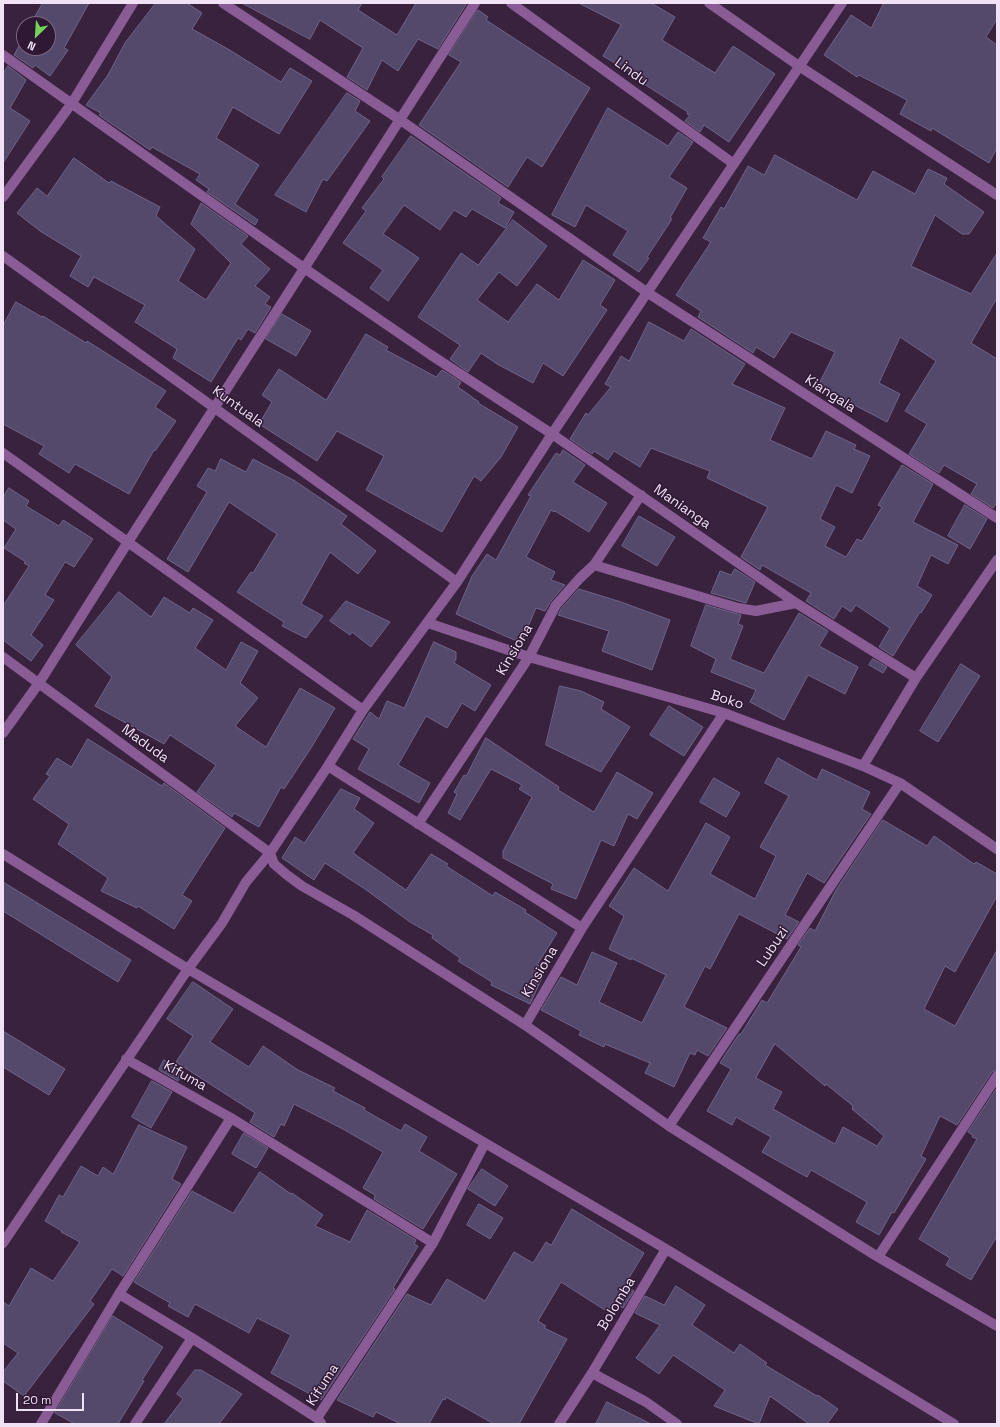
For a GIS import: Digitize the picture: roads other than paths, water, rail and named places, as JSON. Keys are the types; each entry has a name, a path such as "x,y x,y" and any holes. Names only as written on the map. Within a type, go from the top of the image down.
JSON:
{"street":[{"path":"3,197 72,103 133,3"},
{"name":"Kiangala","path":"223,3 399,120 648,293 997,518"},
{"path":"3,733 39,683 214,407 475,3"},
{"name":"Lindu","path":"511,3 734,164"},
{"path":"709,3 799,66 997,195"},
{"path":"3,1243 126,1059 188,969 222,923 246,882 270,853 363,710 457,582 552,434 842,3"},
{"name":"Manianga","path":"3,55 304,268 431,355 552,434 796,603 916,678"},
{"name":"Kuntuala","path":"3,256 457,582"},
{"path":"3,453 363,710"},
{"name":"Kinsiona","path":"418,824 529,657 556,605 594,565 641,495"},
{"path":"863,766 916,678 997,560"},
{"path":"594,565 738,608 756,611 796,603"},
{"name":"Boko","path":"428,623 529,657 724,713 863,766 900,783 997,849"},
{"name":"Maduda","path":"3,657 270,853"},
{"name":"Kinsiona","path":"525,1025 582,928 724,713"},
{"path":"328,766 582,928"},
{"name":"Lubuzi","path":"669,1126 900,783"},
{"path":"270,853 274,864 302,886 353,915 525,1025 669,1126 878,1257 997,1326"},
{"path":"3,854 188,969 666,1249 954,1424"},
{"name":"Kifuma","path":"126,1059 231,1118 433,1242"},
{"path":"878,1257 997,1076"},
{"path":"41,1424 119,1294 231,1118"},
{"name":"Kifuma","path":"119,1294 192,1338 319,1421 433,1242 485,1143"},
{"name":"Bolomba","path":"559,1424 592,1373 666,1249"},
{"path":"135,1424 192,1338"},
{"path":"592,1373 646,1402 677,1424"}]}
